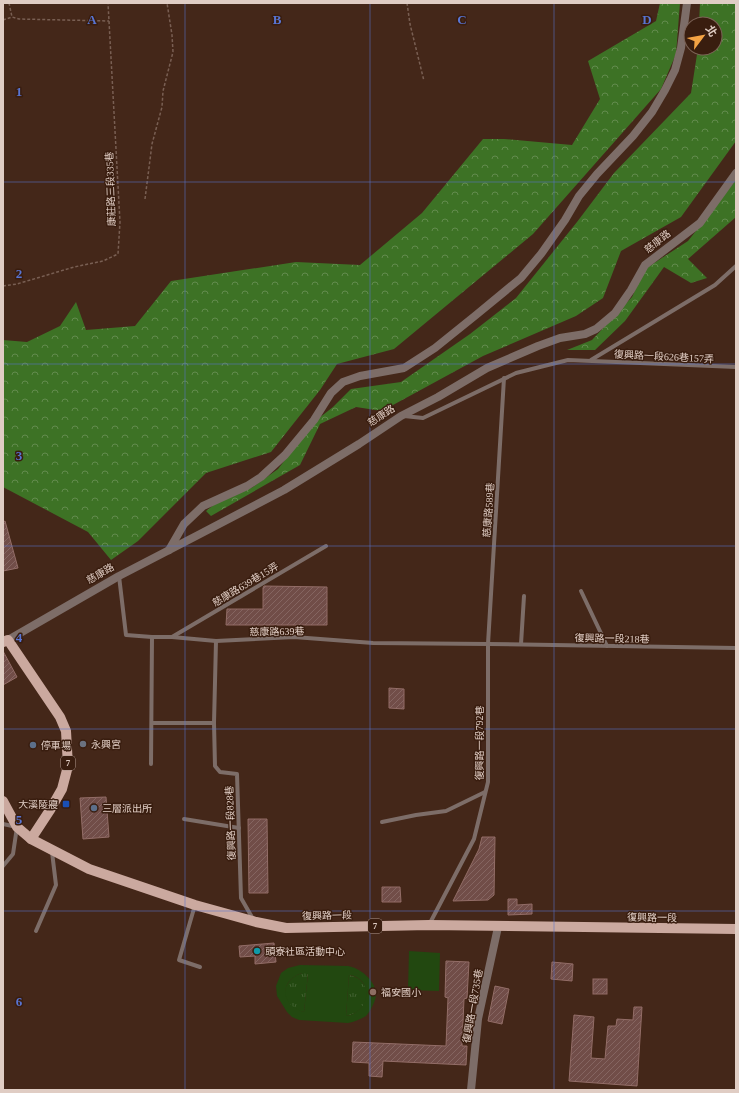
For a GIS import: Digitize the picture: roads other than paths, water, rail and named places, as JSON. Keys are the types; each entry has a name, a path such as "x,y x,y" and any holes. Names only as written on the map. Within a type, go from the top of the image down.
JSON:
{"main road":[{"name":"7","path":"6,641 60,717 66,731 68,766 62,789 31,839"},
{"name":"復興路一段","path":"3,801 18,827 31,839 89,869 195,905 256,922 286,928 498,926 736,930"}],"street":[{"path":"169,550 184,524 203,506 247,486 261,477 280,459 314,420 331,393 343,382 360,376 404,368 435,348 521,278 541,254 565,220 579,196 597,174 633,136 652,112 675,70 681,48 687,3"},
{"name":"慈康路","path":"6,641 119,576 284,490 359,444 400,416 438,397 487,368 538,346 560,338 584,334 596,328 615,313 631,290 645,265 700,223 736,174"},
{"name":"復興路一段735巷","path":"471,1090 478,1020 498,926"}],"lane":[{"path":"400,416 423,418 516,373 568,360 591,361 715,285 736,266"},
{"name":"復興路一段626巷157弄","path":"591,361 736,367"},
{"name":"慈康路589巷","path":"488,644 504,378"},
{"name":"慈康路639巷15弄","path":"172,637 326,546"},
{"name":"慈康路639巷","path":"119,576 126,634 152,637 216,640 294,637 373,643 488,644"},
{"path":"582,591 607,646"},
{"path":"521,644 524,596"},
{"path":"150,764 152,723 152,637"},
{"name":"復興路一段828巷","path":"216,640 214,723 215,766 220,772 237,774 241,898 256,922"},
{"name":"復興路一段218巷","path":"488,644 736,648"},
{"name":"復興路一段792巷","path":"429,926 474,839 488,782 488,644"},
{"path":"152,723 214,723"},
{"path":"382,822 446,811 485,792"},
{"path":"184,819 239,828"},
{"path":"3,824 18,827 13,854 3,866"},
{"path":"36,931 56,885 52,850"},
{"path":"195,905 179,960 200,967"}],"place":[{"name":"永興宮","path":"83,744"},
{"name":"停車場","path":"33,745"},
{"name":"大溪陵寢","path":"66,804"},
{"name":"三層派出所","path":"94,808"},
{"name":"頭寮社區活動中心","path":"257,951"},
{"name":"福安國小","path":"373,992"}]}
